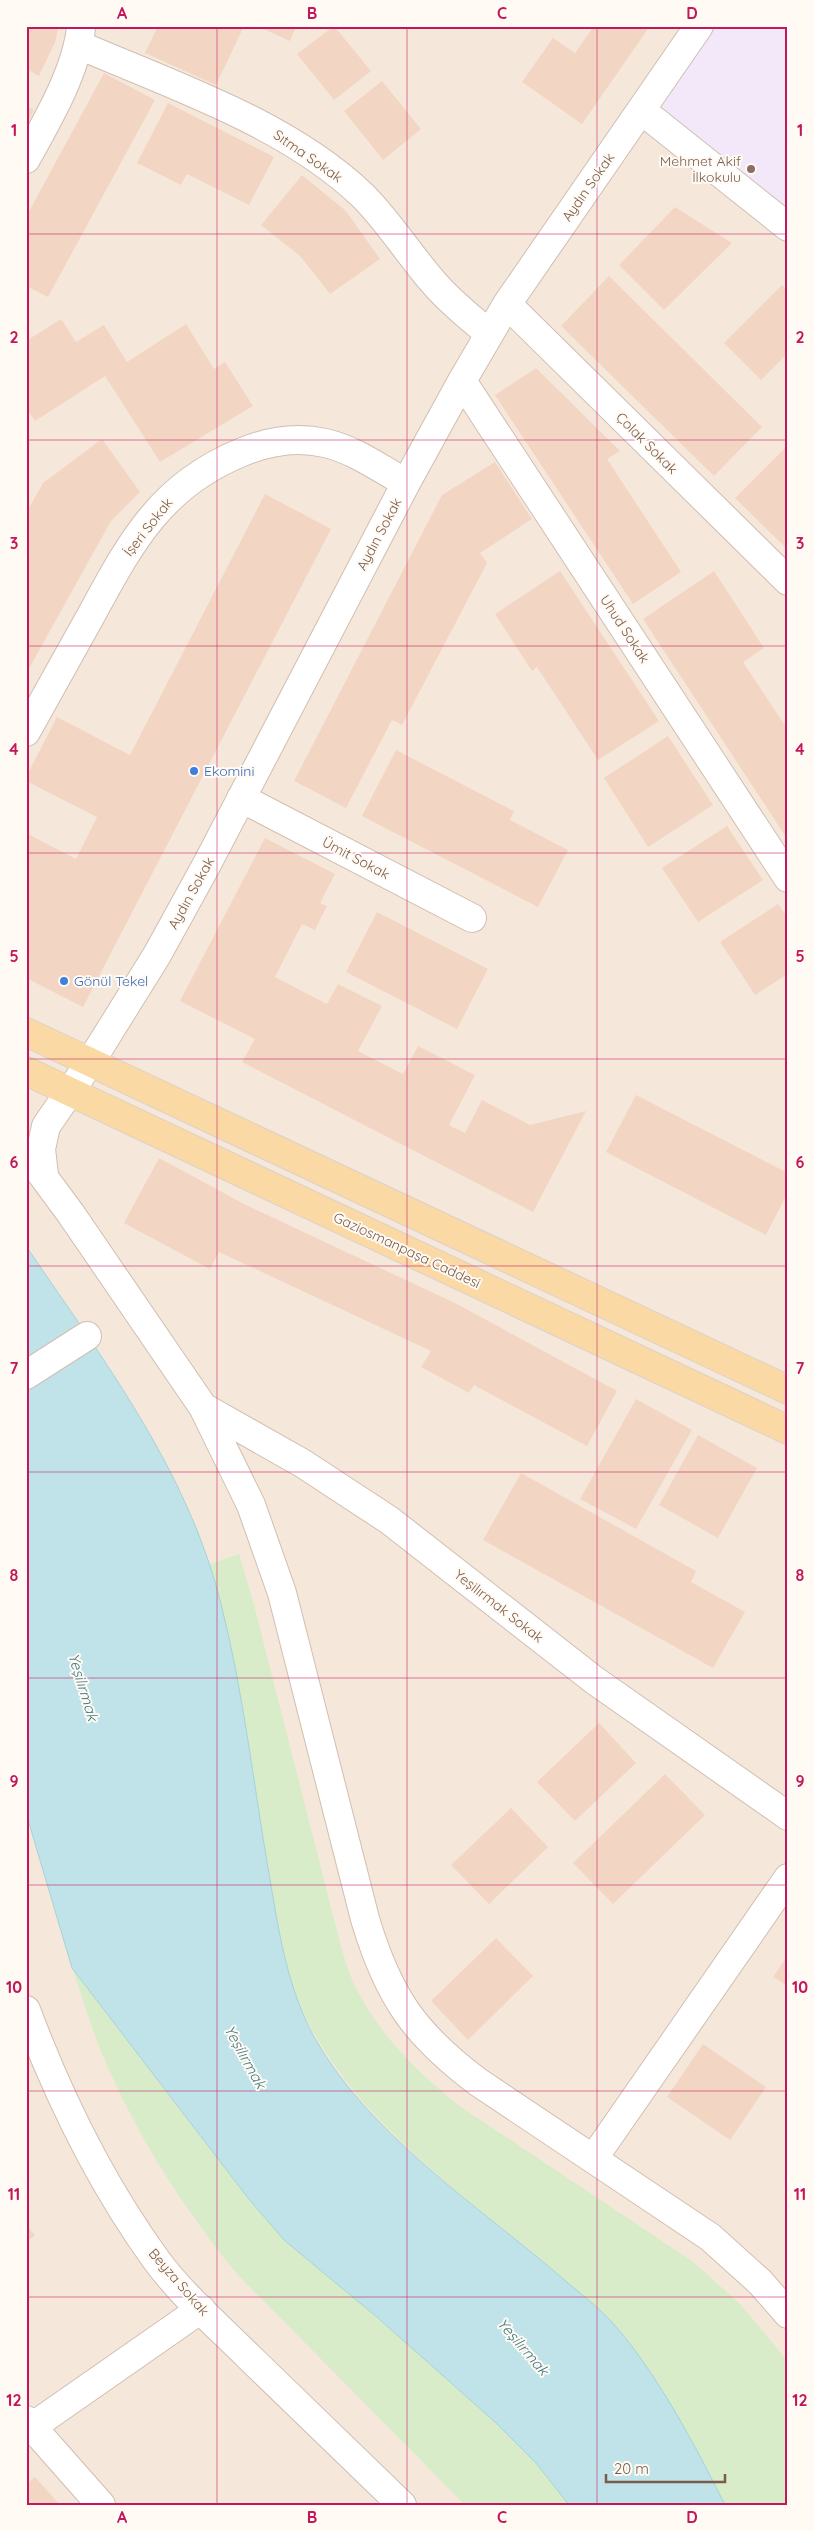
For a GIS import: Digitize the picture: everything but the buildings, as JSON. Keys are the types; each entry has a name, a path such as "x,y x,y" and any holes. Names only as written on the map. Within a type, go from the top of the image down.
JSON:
{"main road":[{"path":"26,1032 788,1390"},
{"name":"Gaziosmanpaşa Caddesi","path":"26,1071 70,1090 788,1430"}],"street":[{"name":"Aydın Sokak","path":"44,1175 41,1149 46,1126 91,1061 156,955 462,381 507,304 699,26"},
{"path":"26,159 49,118 80,36"},
{"name":"Sıtma Sokak","path":"80,36 273,132 314,158 362,195 435,285 489,334"},
{"path":"641,110 788,228"},
{"name":"Çolak Sokak","path":"507,304 788,581"},
{"name":"Uhud Sokak","path":"462,381 788,878"},
{"name":"İşeri Sokak","path":"26,732 118,566 141,531 159,508 198,473 255,447 286,439 325,443 359,457 406,483"},
{"name":"Ümit Sokak","path":"241,798 472,918"},
{"path":"26,1153 44,1175 203,1407 251,1505 267,1544 282,1593 365,1919 377,1960 393,1993 411,2019 445,2057 478,2082 710,2237 760,2282 788,2314"},
{"path":"26,1375 87,1336"},
{"name":"Yeşilırmak Sokak","path":"203,1407 302,1463 389,1520 594,1680 788,1816"},
{"path":"593,2159 788,1878"},
{"name":"Beyza Sokak","path":"26,2010 48,2068 81,2138 114,2194 158,2262 201,2309 402,2505"},
{"path":"101,2505 28,2426 201,2309"}],"shaded area":[{"path":"26,26 788,26 788,2505 26,2505"},
{"name":"Mehmet Akif İlkokulu","path":"699,26 788,26 788,227 641,110"}],"green space":[{"path":"239,1554 253,1601 341,1944 349,1972 358,1992 382,2030 396,2047 444,2093 461,2107 692,2261 739,2303 772,2342 788,2362 788,2505 725,2505 663,2395 622,2334 593,2304 412,2152 377,2117 345,2080 318,2040 292,1988 279,1937 210,1564"},
{"path":"72,1968 248,2198 284,2240 378,2318 495,2422 536,2463 569,2505 465,2505 238,2275 179,2196 129,2111 101,2051"}],"water":[{"name":"Yeşilırmak","path":"26,1246 84,1330 140,1417 165,1461 187,1507 206,1555 221,1604 236,1669 275,1911 284,1952 295,1993 312,2033 335,2069 362,2103 392,2135 459,2194 586,2298 611,2321 644,2362 674,2409 725,2505 569,2505 536,2463 495,2422 378,2318 284,2240 248,2198 72,1968 26,1813"}],"place":[{"name":"Mehmet Akif İlkokulu","path":"751,169"},
{"name":"Ekomini","path":"194,771"},
{"name":"Gönül Tekel","path":"64,981"}]}
